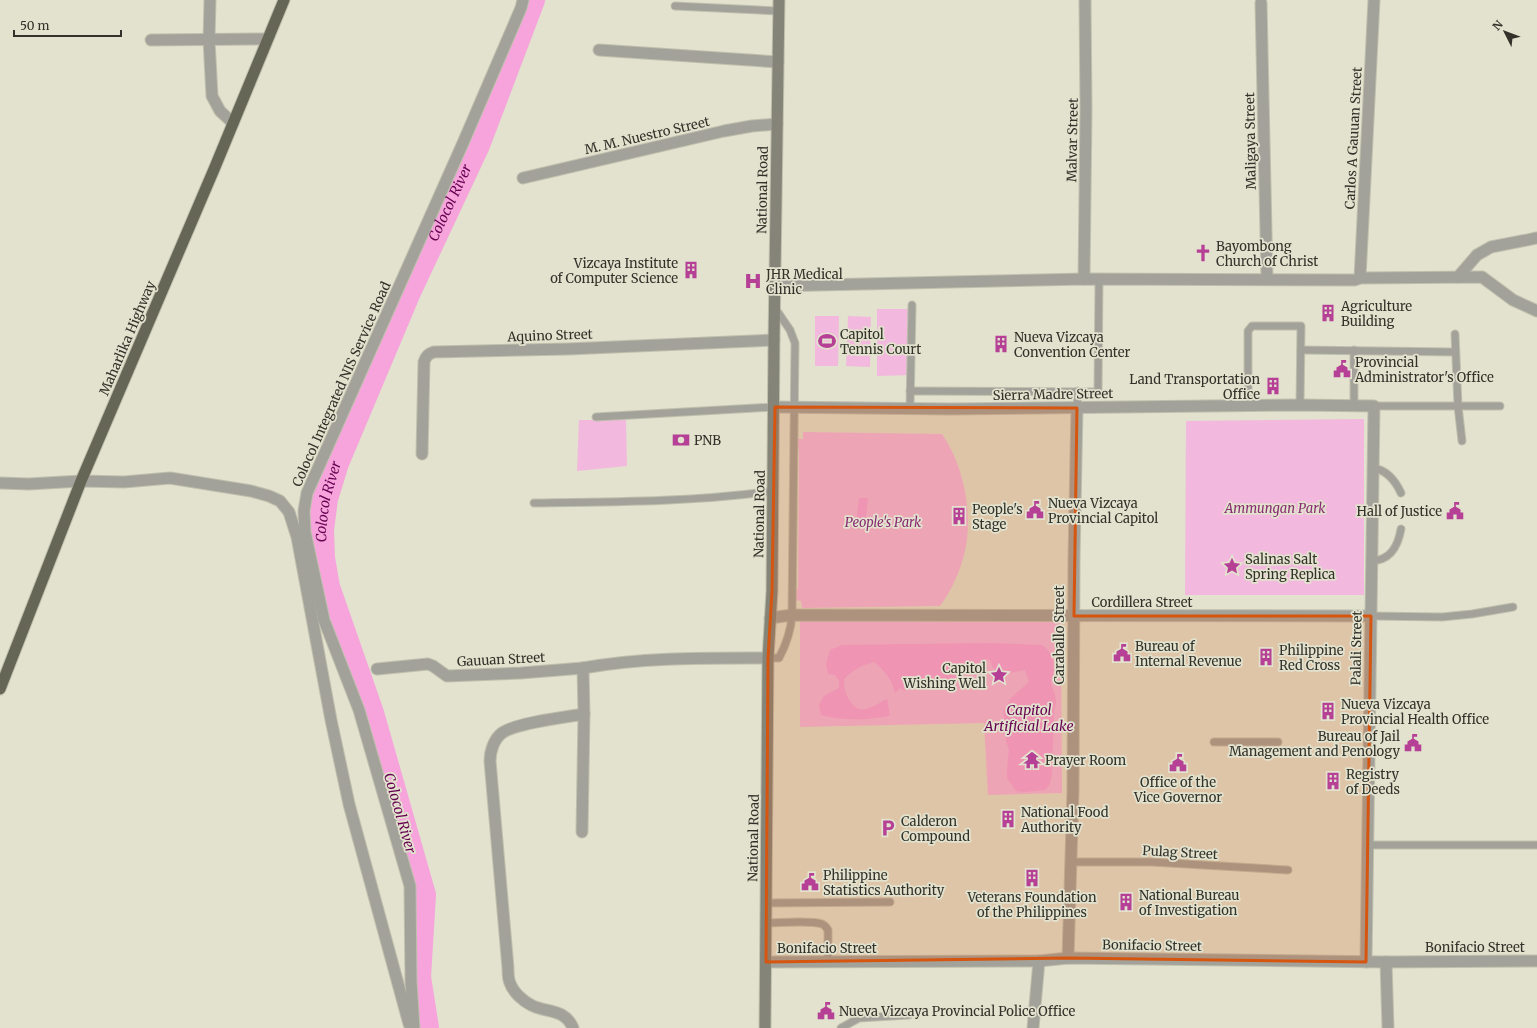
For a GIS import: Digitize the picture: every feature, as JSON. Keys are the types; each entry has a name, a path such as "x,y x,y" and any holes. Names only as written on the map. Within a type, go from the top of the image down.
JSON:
{"highway":[{"name":"Maharlika Highway","path":"1,683 81,481 216,167 232,123 284,0"}],"main road":[{"name":"National Road","path":"765,1028 768,658 772,590 774,491 774,340 779,6"}],"street":[{"path":"210,0 209,40 212,96 220,111 232,123"},
{"name":"Colocol Integrated NIS Service Road","path":"414,1028 411,982 410,886 359,710 324,620 305,532 304,511 308,493 463,143 521,8 523,0"},
{"name":"Malvar Street","path":"1084,279 1086,109 1085,0"},
{"name":"Carlos A Gauuan Street","path":"1360,278 1374,0"},
{"name":"Maligaya Street","path":"1261,3 1267,279"},
{"path":"151,40 267,39"},
{"path":"599,50 778,62"},
{"name":"M. M. Nuestro Street","path":"523,178 724,131 752,126 777,124"},
{"path":"1458,277 1477,255 1491,247 1537,238"},
{"path":"775,286 1084,279 1355,280 1360,278 1482,277 1514,300 1537,311"},
{"name":"Aquino Street","path":"422,454 424,362 426,356 434,352 774,340"},
{"name":"Sierra Madre Street","path":"775,407 951,409 1300,405 1374,406"},
{"name":"Palali Street","path":"1366,962 1374,406"},
{"name":"Caraballo Street","path":"1068,958 1072,862 1077,408"},
{"path":"0,483 29,484 81,481 124,482 170,478 251,491 269,496 280,501 289,512 297,537 348,804 410,1028"},
{"name":"Cordillera Street","path":"770,618 792,615 1371,616"},
{"name":"Gauuan Street","path":"377,669 428,664 447,676 521,673 583,668 629,662 704,658 768,658"},
{"path":"582,832 584,714 583,668"},
{"path":"573,1028 567,1019 558,1012 532,1005 517,994 510,983 490,752 502,732 527,724 584,714"},
{"name":"Bonifacio Street","path":"766,962 1039,961 1068,958 1366,962 1537,961"},
{"path":"1033,1028 1039,961"},
{"path":"1386,962 1388,1028"}],"lane":[{"path":"675,6 779,6"},
{"path":"910,391 1098,392 1099,279"},
{"path":"910,408 912,305"},
{"path":"768,658 779,658 786,646 792,629 795,343 790,330 775,308"},
{"path":"1248,406 1248,331 1249,327 1252,326 1301,326 1300,405"},
{"path":"1455,334 1458,406 1462,441"},
{"path":"1301,350 1455,352"},
{"path":"1354,350 1354,405"},
{"path":"1077,408 1078,391"},
{"name":"Sierra Madre Street","path":"1374,406 1500,406"},
{"path":"596,417 775,407"},
{"path":"1373,468 1385,471 1396,482 1401,493"},
{"path":"534,502 623,502 673,500 749,495 774,491"},
{"path":"1372,561 1382,559 1394,550 1398,542 1401,529"},
{"name":"Cordillera Street","path":"1371,616 1442,617 1472,614 1512,607"},
{"path":"1214,742 1278,742"},
{"path":"1367,845 1537,845"},
{"name":"Pulag Street","path":"1072,862 1152,862 1288,870"},
{"path":"767,903 890,902"},
{"path":"766,923 822,924 828,930 828,962"},
{"path":"841,1028 859,1018 909,1015"}],"highlighted area":[{"path":"775,407 1077,408 1074,616 1371,616 1366,962 1068,958 766,962 768,658 772,591"}],"green space":[{"path":"877,309 910,309 910,375 877,376"},
{"name":"Capitol Tennis Court","path":"815,316 839,316 838,366 815,366"},
{"name":"Capitol Tennis Court","path":"848,316 871,317 870,367 846,366"},
{"name":"Ammungan Park","path":"1364,419 1364,595 1185,595 1186,421"},
{"path":"579,420 626,420 627,466 577,471"},
{"name":"People's Park","path":"803,432 942,434 955,458 964,484 968,512 968,526 966,548 961,566 950,591 940,606 802,608 801,601 795,600 794,589 798,589 799,449 796,449 796,439 803,439"},
{"path":"800,618 1061,618 1062,793 988,795 984,723 800,727"}],"water":[{"path":"859,498 868,498 865,524 856,524"},
{"name":"Capitol Artificial Lake","path":"990,643 1042,645 1045,647 1052,657 1054,665 1051,682 1056,699 1054,710 1052,773 1050,784 1045,790 1025,792 1016,791 1007,778 1009,750 1006,741 1006,726 1003,711 1012,697 1029,682 1025,670 999,675 992,666 990,660 985,659 947,686 918,680 911,683 905,691 900,688 895,693 888,676 874,662 854,670 847,676 844,679 845,689 852,704 861,709 870,708 887,699 890,715 886,717 867,719 849,719 821,715 819,705 824,696 839,688 839,681 835,675 828,674 826,664 830,650 842,645","holes":["1029,751 1036,751 1041,756 1041,763 1036,768 1029,768 1024,763 1024,756"]}],"waterway":[{"name":"Colocol River","path":"426,1028 418,977 423,895 371,713 327,587 322,558 321,530 325,499 336,463 408,292 477,145 532,0"}],"place":[{"name":"Bayombong Church of Christ","path":"1203,253"},
{"name":"Vizcaya Institute of Computer Science","path":"691,270"},
{"name":"JHR Medical Clinic","path":"753,281"},
{"name":"Agriculture Building","path":"1328,313"},
{"name":"Capitol Tennis Court","path":"827,341"},
{"name":"Nueva Vizcaya Convention Center","path":"1001,344"},
{"name":"Provincial Administrator's Office","path":"1342,369"},
{"name":"Land Transportation Office","path":"1273,386"},
{"name":"PNB","path":"681,440"},
{"name":"Nueva Vizcaya Provincial Capitol","path":"1035,510"},
{"name":"Hall of Justice","path":"1455,511"},
{"name":"People's Stage","path":"959,516"},
{"name":"Salinas Salt Spring Replica","path":"1232,566"},
{"name":"Bureau of Internal Revenue","path":"1122,653"},
{"name":"Philippine Red Cross","path":"1266,657"},
{"name":"Capitol Wishing Well","path":"999,675"},
{"name":"Nueva Vizcaya Provincial Health Office","path":"1328,711"},
{"name":"Bureau of Jail Management and Penology","path":"1413,743"},
{"name":"Prayer Room","path":"1032,760"},
{"name":"Office of the Vice Governor","path":"1178,763"},
{"name":"Registry of Deeds","path":"1333,781"},
{"name":"National Food Authority","path":"1008,819"},
{"name":"Calderon Compound","path":"888,828"},
{"name":"Veterans Foundation of the Philippines","path":"1032,878"},
{"name":"Philippine Statistics Authority","path":"810,882"},
{"name":"National Bureau of Investigation","path":"1126,902"},
{"name":"Nueva Vizcaya Provincial Police Office","path":"826,1011"}]}
